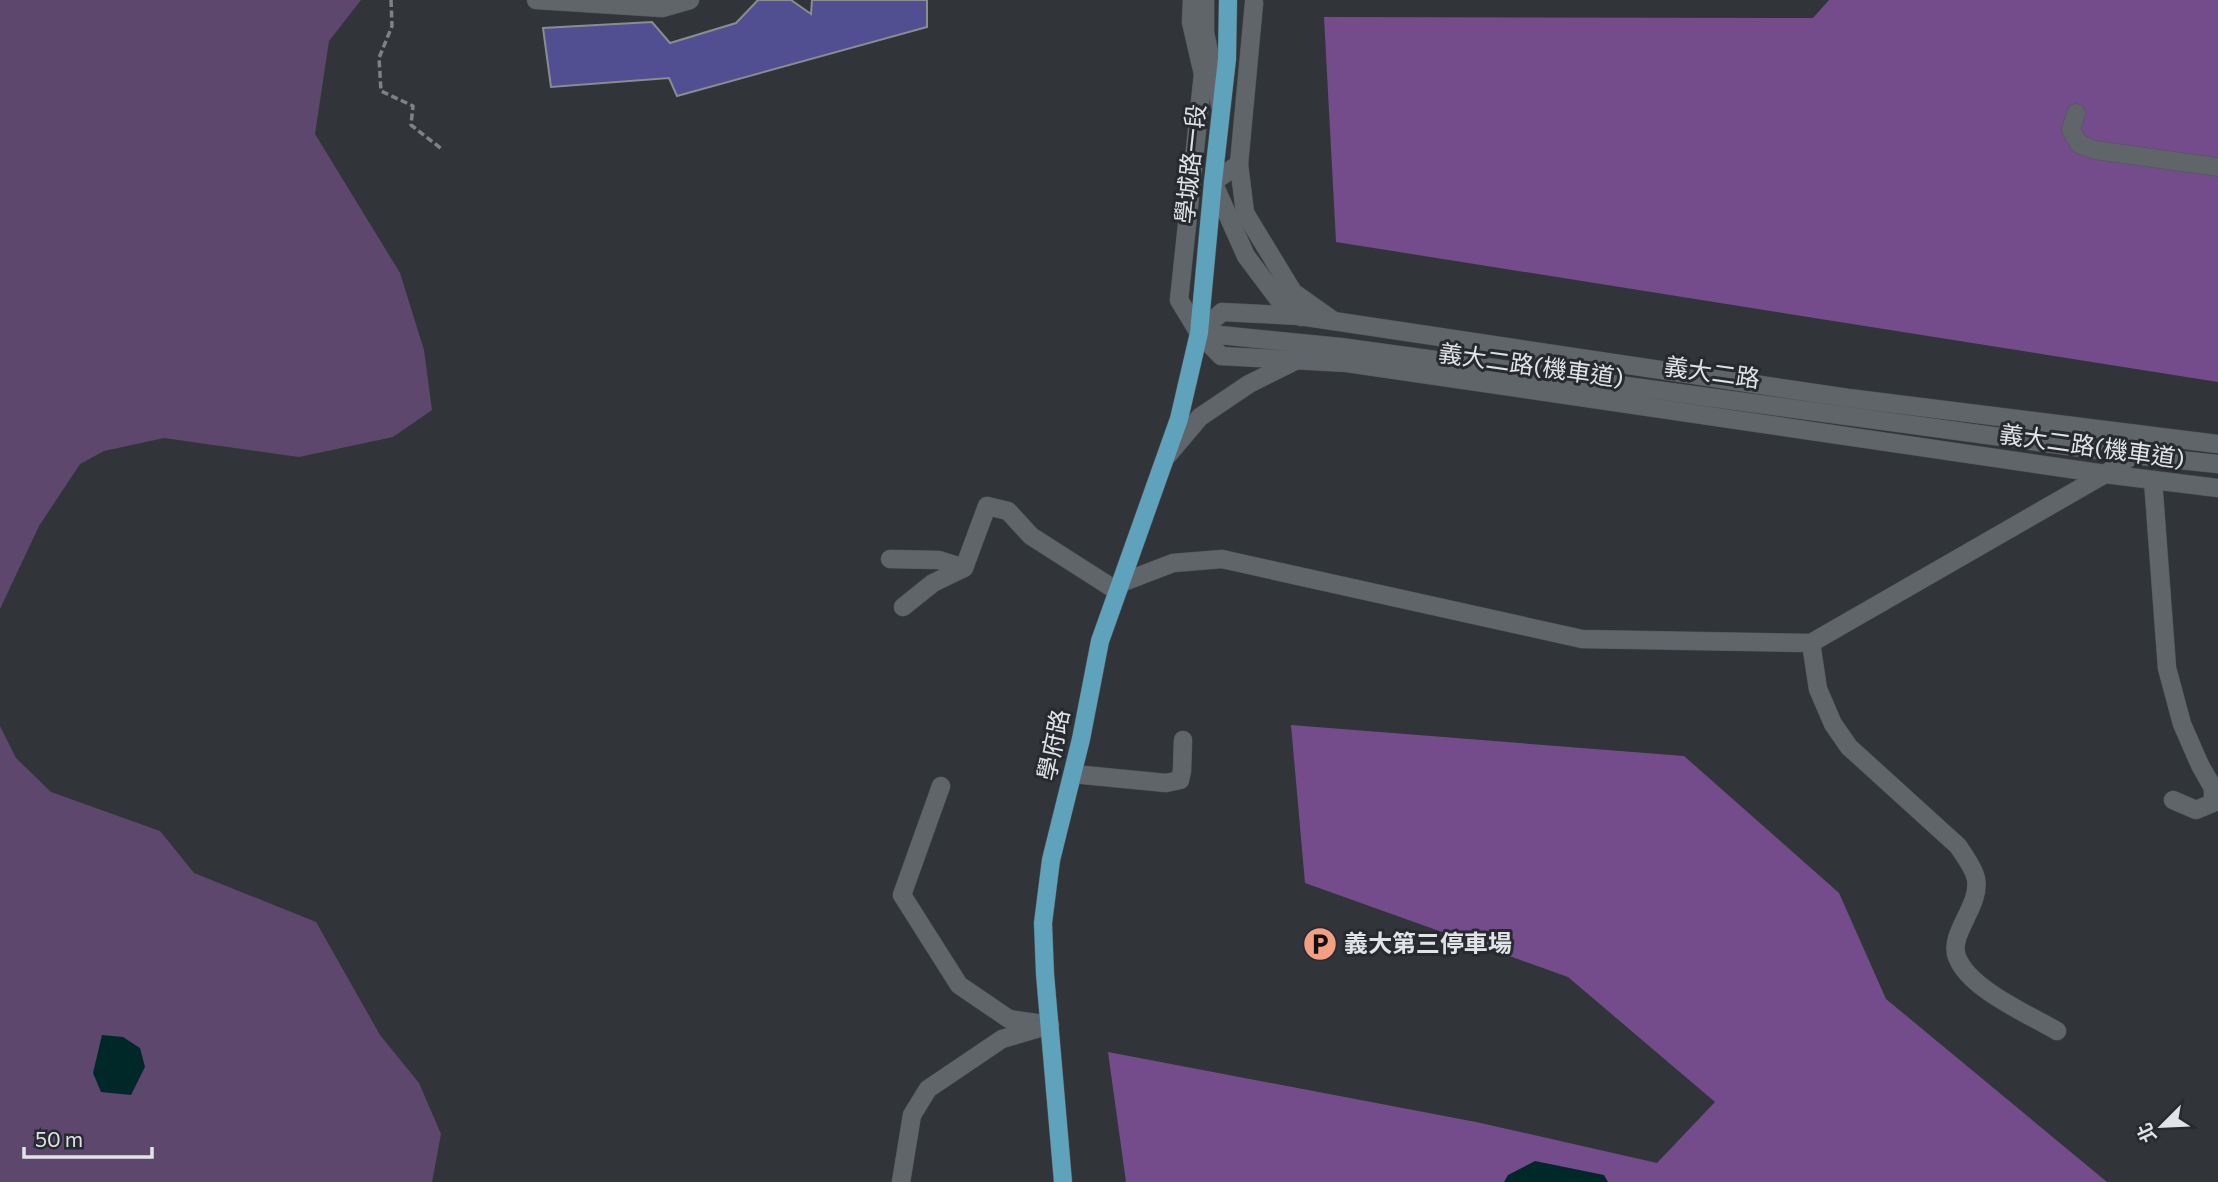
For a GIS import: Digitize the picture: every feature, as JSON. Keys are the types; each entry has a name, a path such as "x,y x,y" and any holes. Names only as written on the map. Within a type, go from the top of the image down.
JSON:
{"main road":[{"name":"學城路一段","path":"1199,332 1227,59 1228,0"},
{"name":"學府路","path":"1063,1182 1043,923 1051,860 1073,774 1100,641 1178,419 1199,332"}],"street":[{"path":"536,0 662,8 690,0"},
{"path":"1192,0 1191,22 1203,74 1179,300 1199,332"},
{"path":"1205,0 1205,33 1221,108"},
{"name":"義大二路(機車道)","path":"1254,3 1240,164 1245,213 1293,292 1337,323"},
{"path":"2076,113 2070,130 2079,144 2095,150 2218,167"},
{"path":"1240,164 1213,182 1246,256 1279,300 1340,347"},
{"name":"義大二路(機車道)","path":"2216,492 2153,480 1347,363 1221,356 1199,332 1222,312 1300,316 1848,398 2218,444"},
{"name":"義大二路","path":"1199,332 1340,347 2133,455 2218,464"},
{"path":"1165,458 1200,417 1249,384 1297,360 1340,347"},
{"path":"903,607 933,583 964,568 987,506 1008,510 1031,536 1119,587 1173,563 1222,559 1582,639 1811,643 2105,474 2133,455"},
{"path":"2153,480 2167,668 2182,724 2213,788 2213,803 2196,810 2173,800"},
{"path":"890,559 939,560 964,568"},
{"path":"1811,643 1818,689 1833,723 1849,747 1958,846 1968,860 1976,879 1975,900 1955,942 1956,955 1963,968 1975,982 2057,1031"},
{"path":"1073,774 1166,783 1180,780 1183,740"},
{"path":"941,786 902,895 959,985 1009,1019 1050,1025"},
{"path":"901,1182 912,1115 928,1089 1002,1039 1050,1025"}],"path":[{"path":"391,0 392,26 379,58 381,91 413,106 411,125 443,150"}],"shaded area":[{"path":"0,0 361,0 329,41 315,134 400,273 424,350 432,410 393,437 299,457 164,438 104,451 80,464 39,526 0,609"},
{"path":"1829,0 2218,0 2218,382 1336,242 1324,17 1813,18"},
{"path":"1291,725 1684,756 1839,893 1886,999 2107,1182 1126,1182 1108,1052 1476,1122 1657,1163 1715,1102 1568,977 1305,883"},
{"path":"0,726 16,758 51,792 160,831 194,873 316,922 380,1035 419,1083 441,1134 432,1182 0,1182"},
{"path":"102,1035 123,1037 140,1048 145,1067 131,1095 101,1092 93,1073"},
{"path":"1535,1161 1604,1175 1608,1182 1504,1182 1508,1175"}],"building":[{"path":"758,0 791,0 811,14 812,0 927,0 927,27 677,96 669,78 551,87 543,28 652,22 670,43 736,23"}],"place":[{"name":"義大第三停車場","path":"1320,944"}]}
